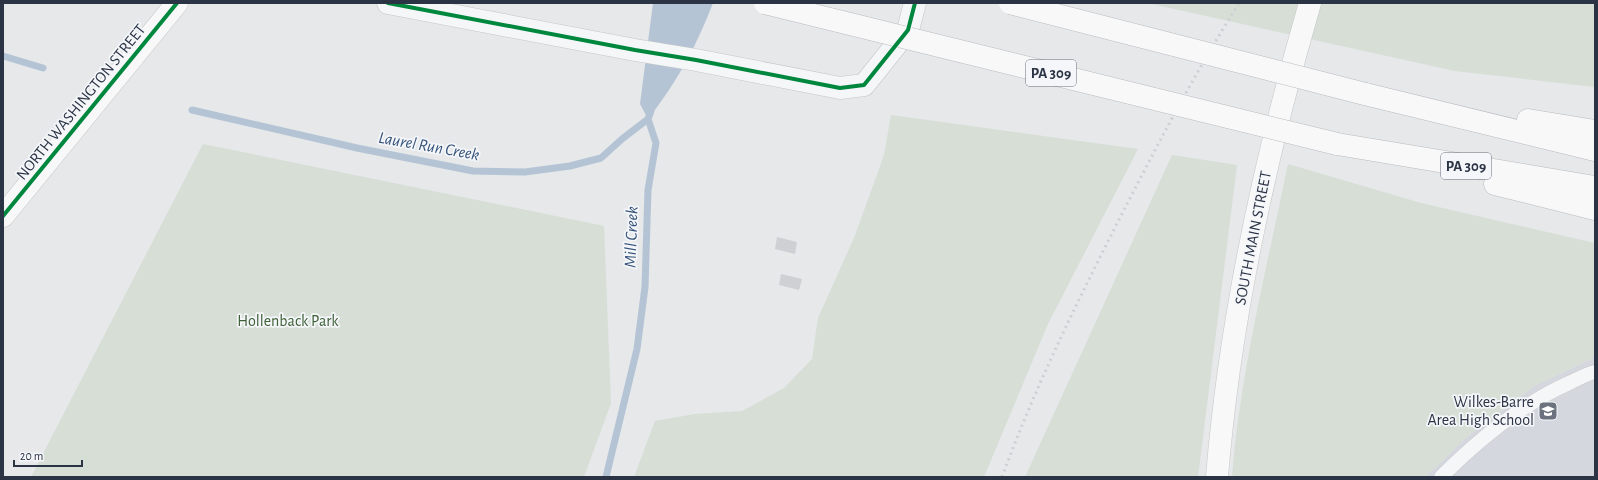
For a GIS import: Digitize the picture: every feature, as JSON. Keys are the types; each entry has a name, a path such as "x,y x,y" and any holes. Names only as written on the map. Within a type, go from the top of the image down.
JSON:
{"main road":[{"name":"NORTH WASHINGTON STREET","path":"3,216 177,3"},
{"name":"PA 309","path":"765,3 1346,146 1595,187"},
{"path":"1010,3 1365,94 1595,150"},
{"name":"SOUTH MAIN STREET","path":"1217,477 1220,434 1245,269 1275,126 1310,3"},
{"path":"1365,94 1595,131"},
{"path":"1346,146 1595,209"}],"street":[{"path":"388,3 840,88 864,85 908,30 915,3"}],"lane":[{"path":"1441,477 1471,447 1523,407 1557,389 1595,372"}],"shaded area":[{"name":"Wilkes-Barre Area High School","path":"1595,357 1595,477 1425,477 1467,437 1534,386"}],"green space":[{"path":"1147,3 1595,3 1595,87 1455,71"},
{"path":"891,115 1138,149 1048,324 984,477 634,477 655,421 695,414 742,411 784,388 812,359 818,318 854,238 884,155"},
{"name":"Hollenback Park","path":"203,144 604,226 611,403 584,477 31,477"},
{"path":"1172,155 1237,165 1198,477 1025,477"},
{"path":"1288,164 1421,203 1595,243 1595,357 1534,386 1467,437 1425,477 1232,477 1241,399 1248,359"}],"water":[{"path":"653,3 713,3 685,64 648,119 640,104"}],"building":[{"path":"777,237 797,242 795,254 775,249"},
{"path":"781,274 802,279 799,290 779,285"}],"waterway":[{"name":"Laurel Run Creek","path":"3,56 43,68"},
{"name":"Laurel Run Creek","path":"192,110 357,148 473,171 525,172 570,166 601,158 622,139 648,119"},
{"name":"Mill Creek","path":"606,477 637,349 645,287 648,190 656,143 648,119 651,111"}],"railway":[{"path":"1002,477 1015,442 1060,339 1093,271 1181,102 1239,3"}],"cycle path":[{"path":"3,216 177,3"},
{"path":"388,3 840,88 864,85 908,30 915,3"}],"place":[{"name":"Wilkes-Barre Area High School","path":"1548,411"}]}
